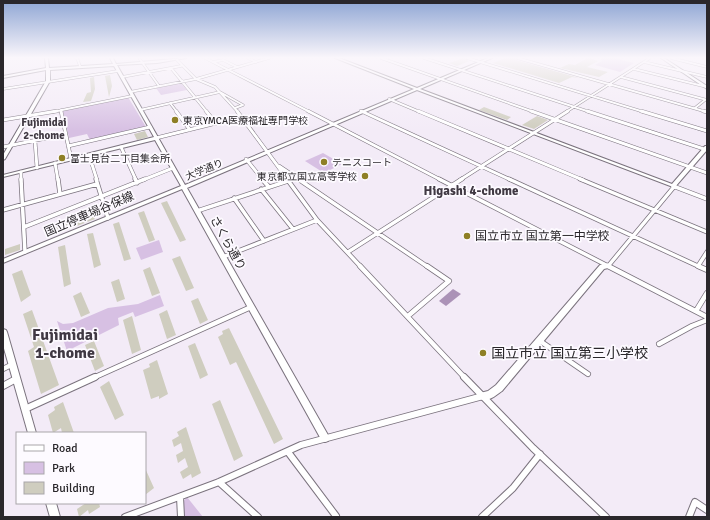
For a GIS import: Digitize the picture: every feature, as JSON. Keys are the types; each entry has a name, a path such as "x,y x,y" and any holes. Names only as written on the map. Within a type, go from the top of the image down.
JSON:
{"street":[{"path":"3,89 41,82"},
{"path":"3,159 47,82"},
{"name":"さくら通り","path":"125,82 325,438"},
{"path":"156,82 159,86"},
{"path":"3,120 61,110 159,86 180,82"},
{"path":"182,82 216,123"},
{"path":"204,82 215,87 235,108 317,220 483,396 540,454 606,517"},
{"path":"251,82 696,311 707,319 659,344"},
{"path":"399,82 707,199"},
{"name":"大学通り","path":"183,186 432,82"},
{"path":"449,82 707,173"},
{"path":"125,517 219,482 301,445 483,396 490,396 499,388 540,341 602,267 609,265 673,188 673,186 706,149 498,82"},
{"path":"546,82 707,131"},
{"path":"603,82 707,112"},
{"path":"348,252 612,82"},
{"path":"640,82 706,100"},
{"path":"687,82 706,87"},
{"path":"140,110 220,92 243,106 235,108"},
{"path":"390,100 707,232"},
{"path":"695,108 706,100"},
{"path":"170,103 190,130"},
{"path":"61,110 71,159"},
{"path":"362,111 707,270"},
{"path":"3,176 241,117"},
{"path":"68,146 150,127"},
{"path":"3,147 66,134"},
{"path":"35,141 37,168"},
{"path":"121,147 137,184"},
{"path":"89,155 108,218"},
{"path":"247,160 269,187"},
{"path":"55,163 60,194"},
{"path":"275,163 449,281 408,316"},
{"path":"24,227 137,184 173,168"},
{"path":"21,172 25,252"},
{"path":"197,211 288,181"},
{"path":"3,210 97,184"},
{"name":"国立停車場谷保線","path":"3,261 183,186"},
{"path":"261,189 294,229"},
{"path":"234,198 264,241"},
{"path":"223,256 317,220"},
{"path":"698,266 707,252"},
{"path":"696,311 707,293"},
{"path":"26,409 251,307"},
{"path":"3,332 32,432"},
{"path":"540,341 588,374"},
{"path":"3,369 13,364"},
{"path":"3,386 17,379"},
{"path":"288,452 336,516"},
{"path":"482,517 506,496 527,473 540,454"},
{"path":"219,482 258,517"},
{"path":"180,497 181,517"},
{"path":"689,517 696,502 707,510"},
{"path":"51,504 55,517"}],"green space":[{"path":"181,83 187,90 161,95 156,88"},
{"path":"128,97 146,127 90,140 87,134 69,138 63,111"},
{"name":"テニスコート","path":"323,153 342,164 324,173 305,161"},
{"path":"159,240 163,252 141,260 136,248"},
{"path":"160,295 164,306 135,317 133,312 118,318 119,325 67,351 57,321 63,324 73,323 108,308 138,304"},
{"path":"187,497 203,517 184,517 183,502"}],"shaded area":[{"path":"453,289 461,294 446,306 439,301"}],"building":[{"path":"90,82 94,82 95,89 91,101 83,102 87,93 91,92"},
{"path":"106,82 111,82 112,86 109,97"},
{"path":"484,107 511,117 507,120 479,110"},
{"path":"537,116 548,120 534,129 522,125"},
{"path":"145,131 148,137 137,140 134,134"},
{"path":"167,201 186,240 180,242 161,203"},
{"path":"100,205 102,211 97,213 99,215 94,217 95,219 59,233 55,226 88,214 86,210"},
{"path":"144,211 155,240 149,242 138,213"},
{"path":"119,222 131,259 124,261 113,224"},
{"path":"93,233 101,265 94,268 87,234"},
{"path":"20,244 20,250 5,255 5,249"},
{"path":"65,245 71,284 64,287 58,247"},
{"path":"180,256 194,288 186,291 172,259"},
{"path":"150,267 160,293 152,296 143,270"},
{"path":"22,270 31,295 21,302 12,274"},
{"path":"119,279 125,299 117,302 111,282"},
{"path":"81,292 90,313 81,317 73,296"},
{"path":"198,298 208,320 200,324 191,301"},
{"path":"32,310 59,385 41,394 28,351 34,347 23,314"},
{"path":"167,310 176,335 167,339 159,314"},
{"path":"132,316 141,350 132,354 123,320"},
{"path":"229,328 283,439 274,444 236,362 230,365 218,337 223,334 222,331"},
{"path":"94,341 104,366 95,371 85,345"},
{"path":"195,343 208,375 200,379 188,346"},
{"path":"157,360 168,394 159,399 159,396 151,399 143,370 150,367 149,364"},
{"path":"109,381 124,415 115,420 100,387"},
{"path":"220,400 243,456 234,461 212,404"},
{"path":"63,402 74,432 62,432 61,428 53,432 48,415 55,410 54,407"},
{"path":"186,427 201,473 192,478 191,474 183,479 180,472 188,467 185,458 178,463 176,455 183,451 181,443 174,447 172,440 179,436 177,432"},
{"path":"146,470 154,488 146,494"},
{"path":"84,504 99,504 100,507 89,514 88,510 79,517 77,509"}],"place":[{"name":"東京YMCA医療福祉専門学校","path":"175,120"},
{"name":"富士見台二丁目集会所","path":"62,158"},
{"name":"テニスコート","path":"324,162"},
{"name":"東京都立国立高等学校","path":"365,176"},
{"name":"国立市立 国立第一中学校","path":"467,236"},
{"name":"国立市立 国立第三小学校","path":"483,353"}],"district":[{"name":"Fujimidai 2-chome","path":"44,128"},
{"name":"Higashi 4-chome","path":"471,190"},
{"name":"Fujimidai 1-chome","path":"65,343"}]}
